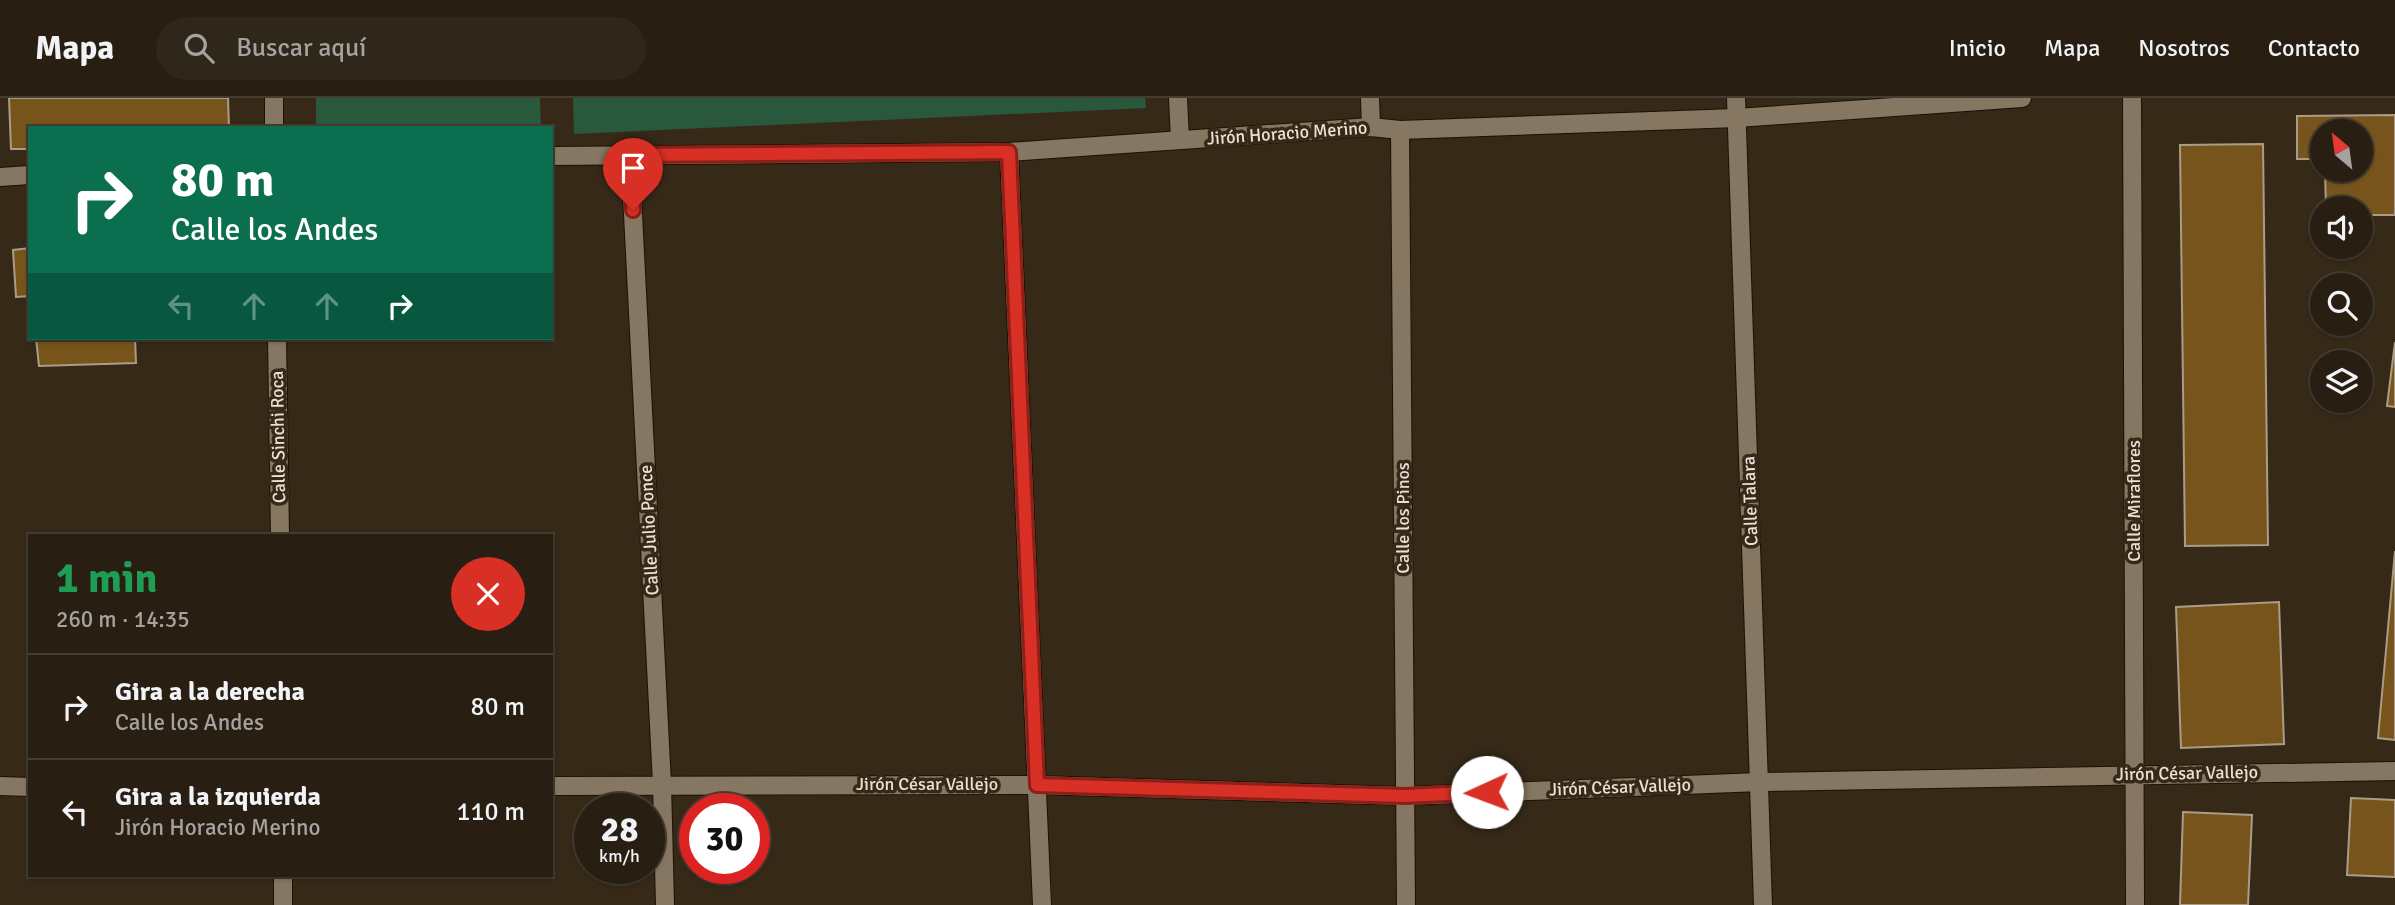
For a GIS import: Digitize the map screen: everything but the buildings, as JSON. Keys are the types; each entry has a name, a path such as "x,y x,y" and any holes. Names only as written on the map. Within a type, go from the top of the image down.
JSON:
{"street":[{"path":"274,98 274,126"},
{"path":"1178,98 1180,140"},
{"path":"1370,98 1371,127"},
{"name":"Calle Talara","path":"1736,98 1763,905"},
{"name":"Jirón Horacio Merino","path":"553,156 1009,152 1371,127 1400,130 1737,118 2022,98"},
{"name":"Calle Miraflores","path":"2132,98 2135,905"},
{"name":"Calle los Pinos","path":"1400,130 1406,905"},
{"path":"1009,152 1042,905"},
{"name":"Calle Julio Ponce","path":"631,155 662,783 665,905"},
{"path":"0,177 28,175"},
{"name":"Calle Sinchi Roca","path":"277,340 280,534"},
{"name":"Jirón César Vallejo","path":"553,786 662,783 1037,785 1405,796 1760,782 2395,771"},
{"path":"0,786 28,787"},
{"path":"283,877 283,905"}],"green space":[{"path":"316,98 540,98 541,126 316,126"},
{"path":"573,98 1145,98 1146,108 574,134"}],"route":[{"path":"633,210 631,155 1009,152 1037,785 1405,796 1487,792"}]}
